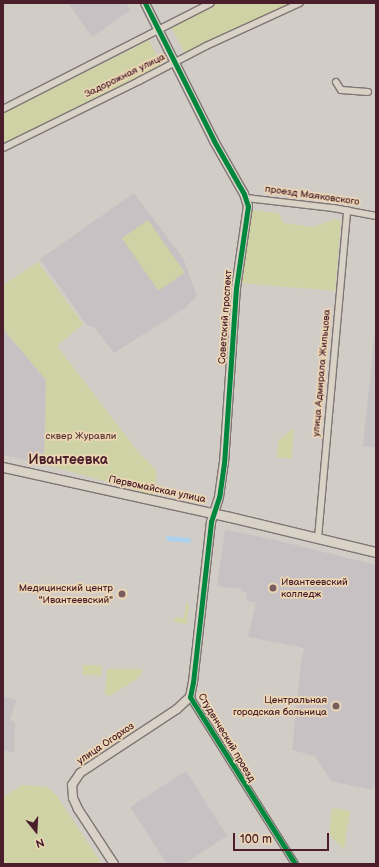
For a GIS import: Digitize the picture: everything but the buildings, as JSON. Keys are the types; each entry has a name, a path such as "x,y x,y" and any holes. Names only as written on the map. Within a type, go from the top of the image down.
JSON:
{"main road":[{"name":"Первомайская улица","path":"3,467 214,513 376,552"}],"street":[{"name":"Советский проспект","path":"145,3 176,62 214,142 246,198 248,206 236,288 226,441 219,497 214,513"},
{"path":"3,109 211,3"},
{"name":"Задорожная улица","path":"3,148 206,46 300,3"},
{"path":"336,82 341,90 368,92"},
{"name":"проезд Маяковского","path":"246,198 347,210 376,216"},
{"name":"улица Адмирала Жильцова","path":"318,538 347,210"},
{"name":"Студенческий проезд","path":"214,513 210,522 193,682 190,697 295,864"},
{"name":"улица Огорхоз","path":"114,864 78,809 73,798 72,785 80,773 177,708 190,697"}],"shaded area":[{"path":"68,3 125,3 131,10 92,37"},
{"path":"134,193 183,258 197,296 185,308 114,353 95,328 87,325 40,259"},
{"path":"376,320 376,448 363,446"},
{"path":"3,329 46,380 44,464 3,455"},
{"name":"Центральная городская больница","path":"225,530 271,539 376,565 376,787 374,786 372,790 331,781 315,756 292,750 301,662 304,648 248,637 256,603 246,600 247,593 241,591 241,589 217,586"},
{"path":"3,696 16,700 10,720 15,723 14,753 3,750"},
{"path":"186,771 227,836 184,864 167,864 130,807"}],"green space":[{"path":"211,3 300,3 216,38 185,54 171,27"},
{"path":"149,40 162,65 3,143 3,114"},
{"path":"252,210 279,213 283,223 314,227 334,219 341,220 335,291 242,283"},
{"path":"148,220 185,272 158,291 122,238"},
{"name":"сквер Журавли","path":"38,262 83,324 57,346 139,453 157,471 154,495 44,464 46,380 3,329 3,285"},
{"path":"294,428 291,459 277,457 278,441"},
{"path":"186,603 189,603 187,624 173,622 177,617 184,618"},
{"path":"83,665 102,666 101,676 82,675"},
{"path":"107,669 143,670 137,679 109,696 105,694"},
{"path":"22,785 47,787 57,796 102,864 3,864 3,797"},
{"path":"332,808 350,811 344,850 329,834"}],"water":[{"path":"167,536 191,538 190,543 167,541"}],"cycle path":[{"path":"145,3 214,141 244,194 248,206 236,288 224,463 219,497 211,522 190,697 295,864"}],"place":[{"name":"Ивантеевский колледж","path":"273,588"},
{"name":"Медицинский центр \"Ивантеевский\"","path":"122,594"},
{"name":"Центральная городская больница","path":"336,706"}],"district":[{"name":"Ивантеевка","path":"68,460"}]}
